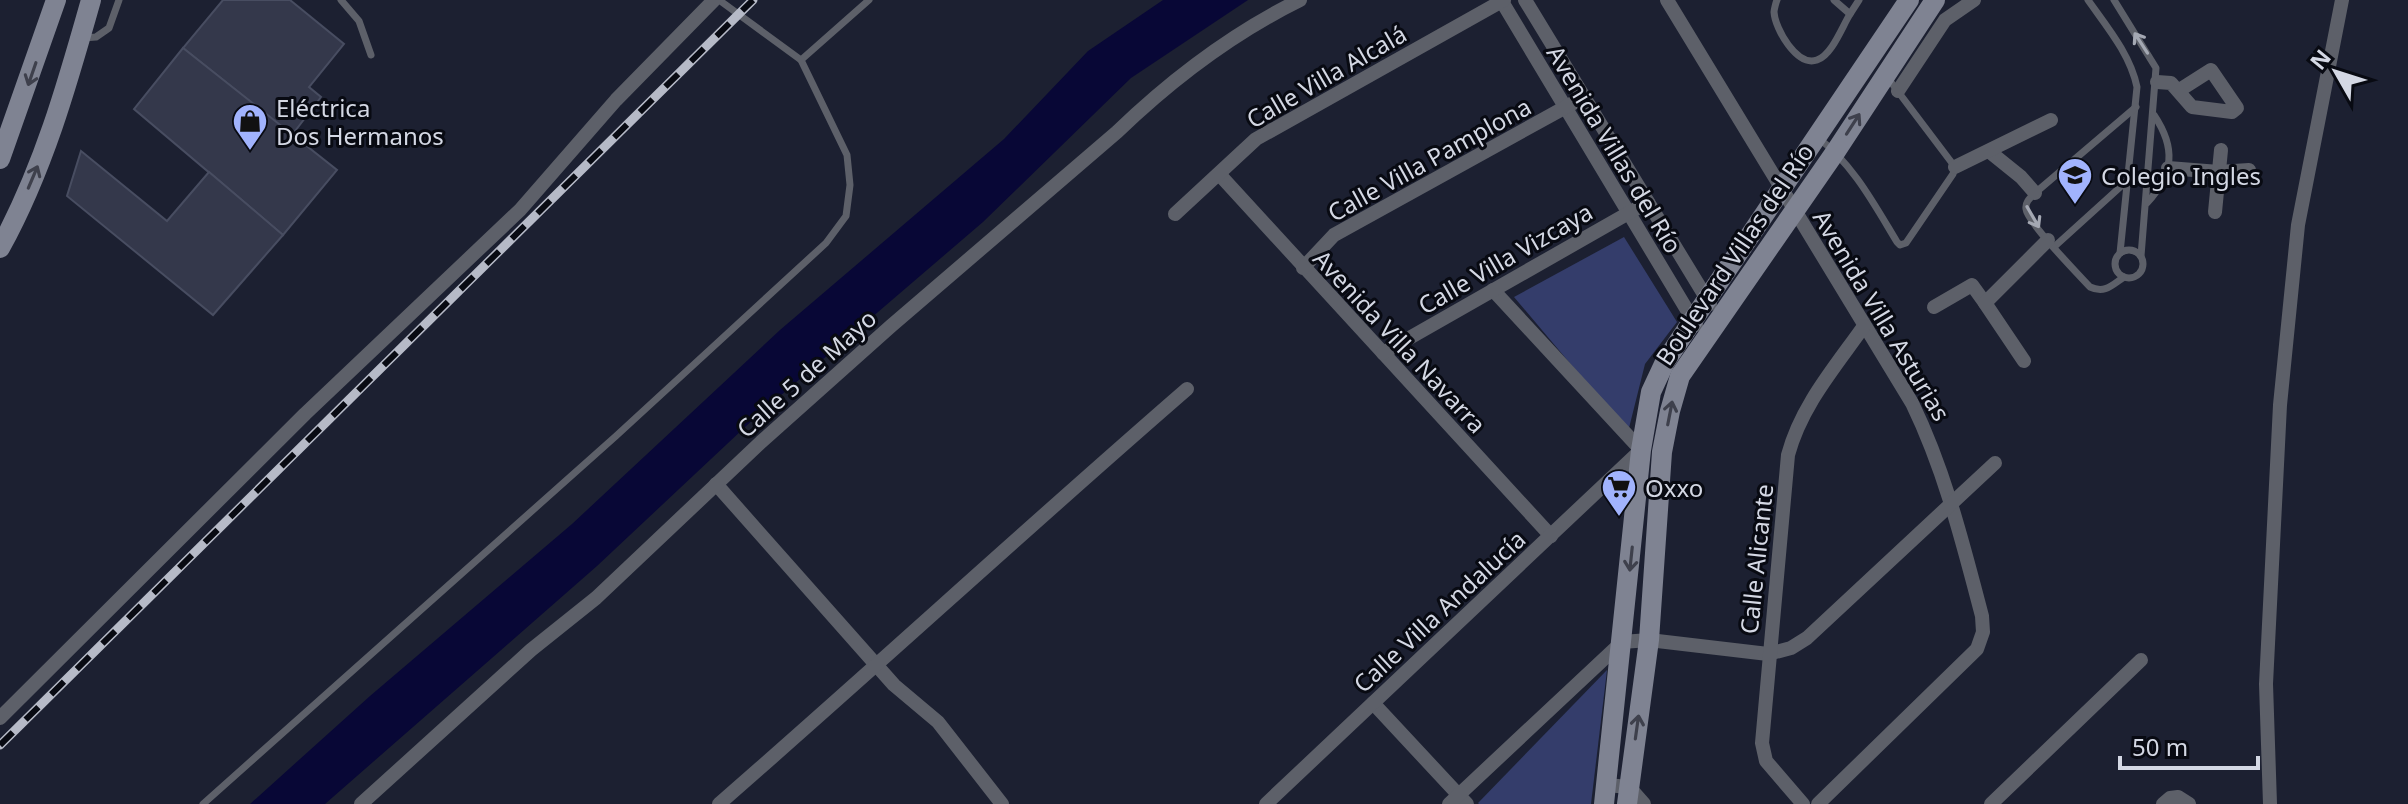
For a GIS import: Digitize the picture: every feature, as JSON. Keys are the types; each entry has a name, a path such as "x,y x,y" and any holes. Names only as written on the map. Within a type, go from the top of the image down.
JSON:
{"street":[{"path":"0,159 56,0"},
{"path":"0,248 51,135 91,0"},
{"path":"0,718 305,414 520,210 616,100 716,0"},
{"name":"Calle 5 de Mayo","path":"363,803 531,650 596,598 716,484 891,326 1117,132 1151,99 1205,55 1300,0"},
{"name":"Avenida Villas del Río","path":"1502,0 1699,328"},
{"name":"Calle Villa Alcalá","path":"1175,214 1256,139 1502,0"},
{"path":"1525,0 1718,318"},
{"name":"Avenida Villa Asturias","path":"1667,0 1912,403 1930,440 1952,503 1982,616 1983,632 1977,649 1818,804"},
{"name":"Boulevard Villas del Río","path":"1628,796 1649,640 1662,452 1674,390 1707,299 1909,0"},
{"name":"Boulevard Villas del Río","path":"1605,794 1641,450 1651,392 1665,362 1699,328 1718,318 1836,151 1892,83 1935,0"},
{"path":"1892,83 1945,20 1974,0"},
{"path":"2270,804 2266,684 2280,405 2298,225 2342,0"},
{"path":"2157,82 2171,83 2178,91"},
{"name":"Calle Villa Pamplona","path":"1303,268 1334,235 1584,97"},
{"path":"1955,167 2051,120"},
{"path":"2215,212 2221,150"},
{"path":"1990,152 2035,193"},
{"path":"2168,168 2219,172 2249,170"},
{"name":"Avenida Villa Navarra","path":"1219,174 1551,536"},
{"name":"Calle Villa Vizcaya","path":"1383,353 1648,202"},
{"path":"1985,303 2051,243"},
{"path":"1934,307 1967,280 2024,361"},
{"path":"1493,290 1641,450 1662,452"},
{"name":"Calle Alicante","path":"1803,804 1762,753 1768,654 1788,455 1795,428 1864,326"},
{"path":"719,804 1029,525 1187,389"},
{"name":"Calle Villa Andalucía","path":"1266,804 1641,450"},
{"path":"1373,703 1458,801 1622,642 1649,640 1768,654 1791,648 1807,638 1995,463"},
{"path":"716,484 894,685 938,722 1002,804"},
{"path":"1991,804 2141,660"},
{"path":"1605,794 1628,796 1644,804"},
{"path":"2163,804 2170,798 2178,797 2189,804"}],"lane":[{"path":"80,38 96,37 109,28 119,0"},
{"path":"341,0 359,21 371,55"},
{"path":"203,804 616,436 826,243 846,216 850,185 847,155 801,60 716,0"},
{"path":"801,60 869,0"},
{"path":"1777,0 1774,13 1797,55 1816,61 1824,55 1859,0"},
{"path":"1834,0 1850,14"},
{"path":"2088,0 2133,70 2137,87 2120,253 2115,263 2119,274 2124,277"},
{"path":"2114,0 2150,56 2156,68 2157,82 2141,256 2143,267 2136,276 2124,277 2107,290 2097,290 2090,287 2051,243 2025,207 2035,193 2136,107"},
{"path":"1815,136 1836,151 1858,179 1900,245 1906,243 1955,167 1892,83"},
{"path":"2146,204 2157,192 2168,168 2169,143 2154,115"},
{"path":"2051,243 2128,180"},
{"path":"2120,253 2131,250 2141,256"}],"shaded area":[{"path":"1163,0 1248,0 1131,78 983,222 759,414 597,566 325,804 250,804 370,696 572,524 780,330 1004,139 1088,51"},
{"path":"1624,237 1677,322 1645,364 1628,432 1514,297"},
{"path":"1607,670 1591,804 1479,804 1478,803"}],"building":[{"path":"223,0 290,0 344,44 309,87 321,97 292,135 183,48"},
{"name":"Eléctrica Dos Hermanos","path":"183,48 337,170 283,235 134,109"},
{"path":"81,151 167,221 209,172 283,235 213,315 67,196"}],"railway":[{"path":"0,745 753,0"}],"place":[{"name":"Eléctrica Dos Hermanos","path":"250,152"},
{"name":"Colegio Ingles","path":"2075,206"},
{"name":"Oxxo","path":"1619,518"}]}
